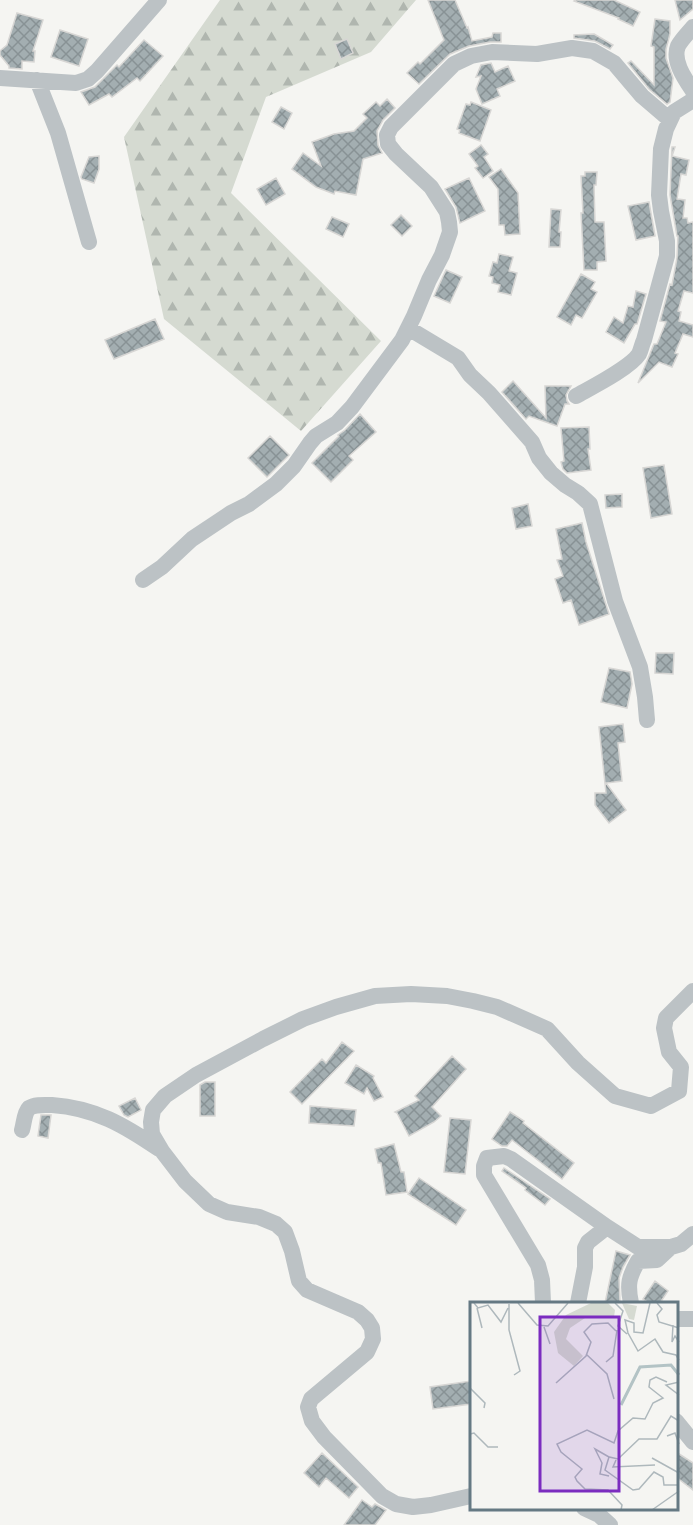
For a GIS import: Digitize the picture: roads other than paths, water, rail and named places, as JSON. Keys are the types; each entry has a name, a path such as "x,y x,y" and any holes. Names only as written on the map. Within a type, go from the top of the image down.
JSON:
{"street":[{"path":"0,78 76,83 88,79 159,0"},
{"path":"693,27 679,45 677,53 683,78 693,91"},
{"path":"143,580 162,567 192,539 249,504 276,484 294,466 316,436 337,423 352,407 402,340 442,255 450,232 447,212 431,187 396,154 388,144 387,135 391,127 454,64 471,56 492,52 537,54 572,48 593,51 614,63 642,96 670,120"},
{"path":"37,80 58,133 89,242"},
{"path":"576,396 616,372 639,353 667,256 659,178 666,129 674,112 693,100"},
{"path":"408,328 458,358 470,375 532,441 540,458 551,473 590,504 615,601 640,667 647,720"},
{"path":"470,1496 413,1507 396,1504 382,1496 324,1437 312,1421 308,1407 310,1399 367,1352 373,1339 372,1328 368,1320 358,1312 307,1290 299,1281 285,1232 276,1224 259,1217 227,1212 209,1204 185,1181 162,1151 153,1134 151,1122 153,1110 165,1096 196,1075 303,1019 336,1006 375,996 411,994 447,996 473,1001 496,1007 548,1029 578,1063 615,1096 651,1107 679,1090 681,1067 669,1052 663,1028 666,1018 693,991"},
{"path":"22,1130 26,1112 30,1107 44,1105 72,1107 100,1115 130,1130 162,1151"},
{"path":"543,1302 542,1280 538,1265 484,1174 487,1158 504,1156 511,1159 638,1247 671,1248"},
{"path":"578,1302 585,1267 585,1248 588,1242 607,1227"},
{"path":"631,1302 628,1288 630,1275 638,1261 657,1260 693,1234"},
{"path":"678,1423 693,1442"},
{"path":"586,1510 599,1515 610,1525"}]}
